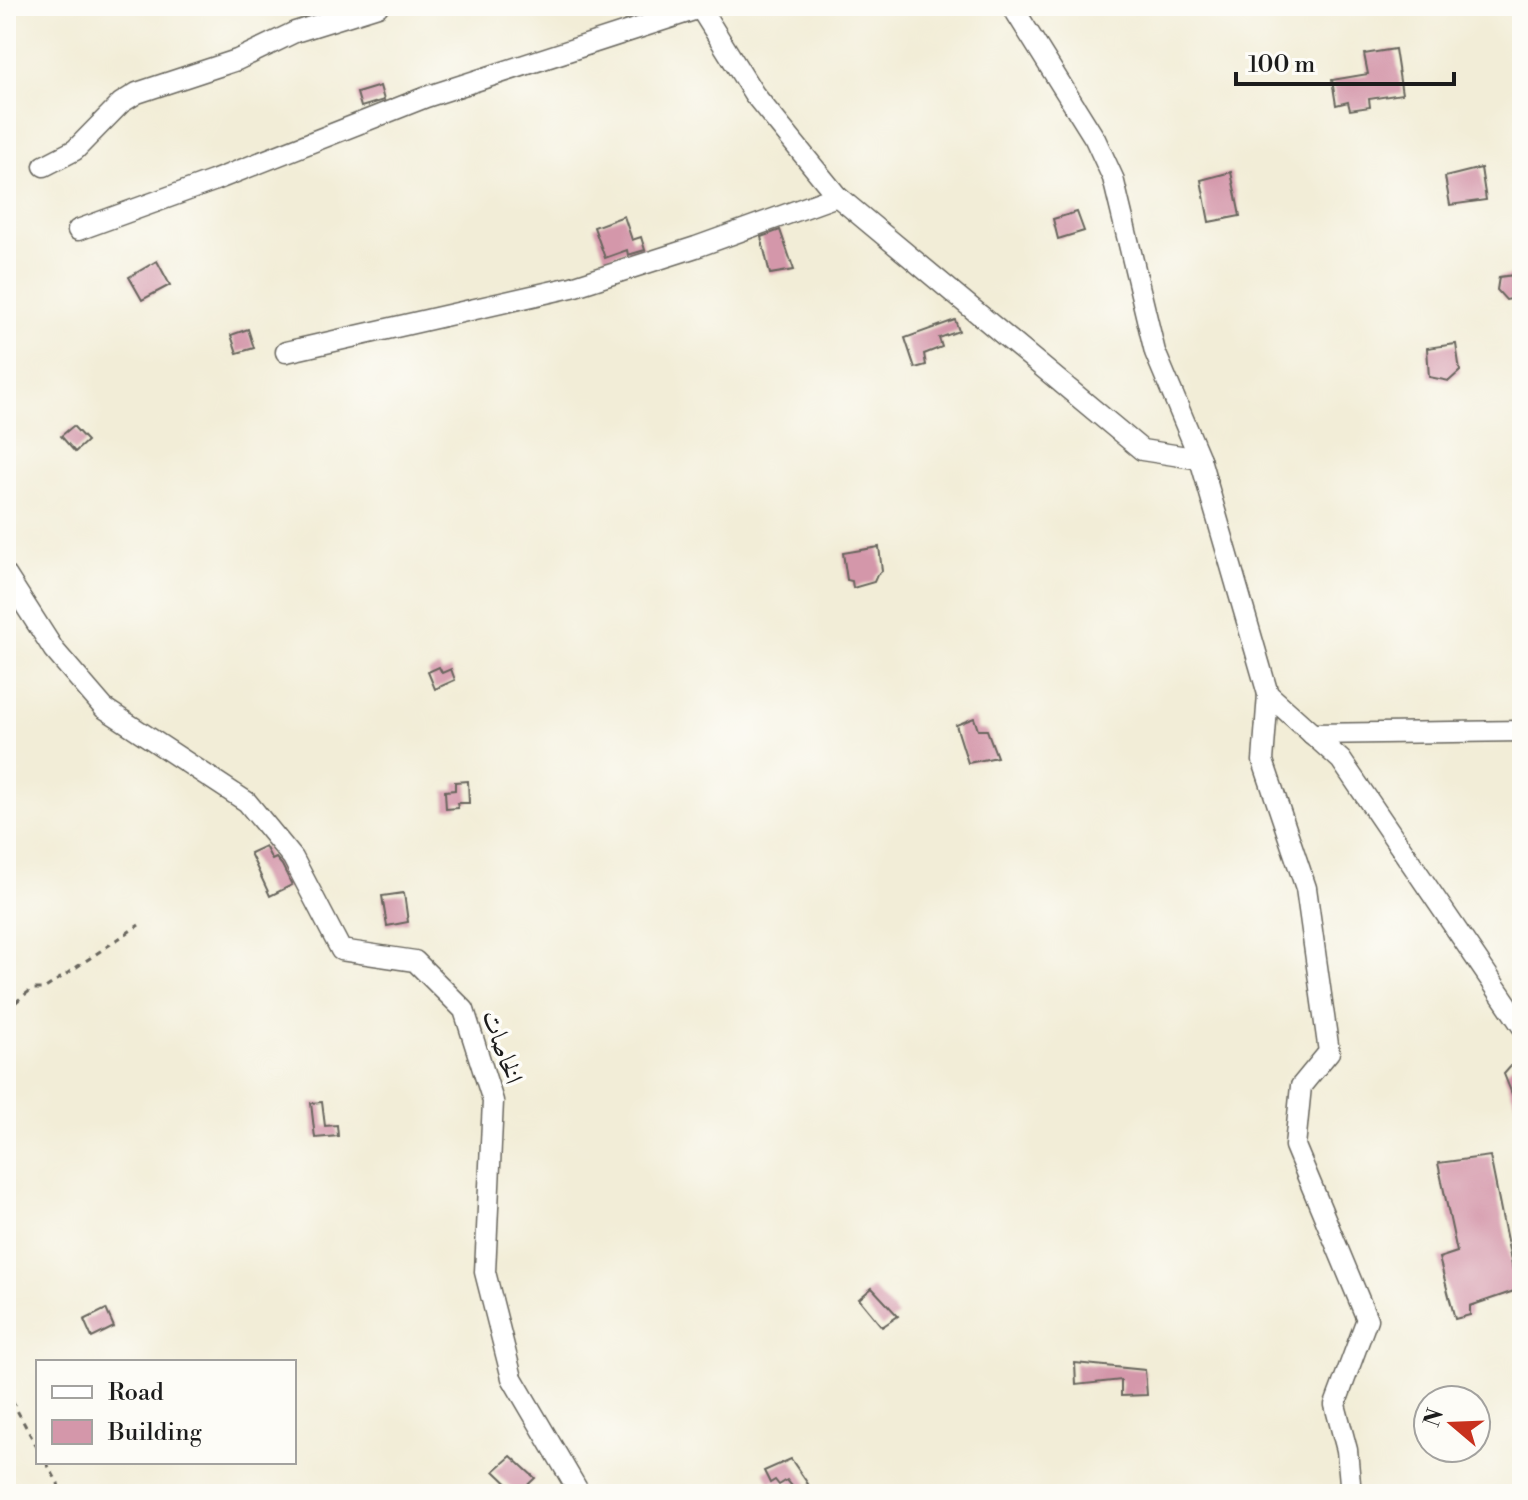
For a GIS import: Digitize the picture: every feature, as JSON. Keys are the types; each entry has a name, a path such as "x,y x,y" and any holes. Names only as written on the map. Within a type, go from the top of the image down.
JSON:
{"street":[{"path":"44,166 75,150 121,103 137,93 237,60 295,32 378,6"},
{"path":"1012,6 1095,139 1113,178 1155,352 1200,459 1268,694 1263,761 1306,888 1329,1052 1301,1086 1295,1146 1367,1319 1335,1405 1347,1450 1351,1494"},
{"path":"78,230 213,181 426,97 700,7 754,94 837,196 1142,450 1200,459"},
{"path":"286,352 572,287 696,247 837,196"},
{"name":"الخاصات","path":"6,575 54,650 104,708 247,802 293,858 341,950 415,961 464,1010 493,1101 485,1272 512,1378 580,1494"},
{"path":"1268,694 1341,760 1522,1026"},
{"path":"1312,734 1522,731"}],"path":[{"path":"6,1010 32,989 44,989 139,925"},
{"path":"6,1390 36,1445"},
{"path":"47,1464 58,1483 60,1494"}],"building":[{"path":"1395,49 1402,94 1369,99 1370,107 1350,110 1348,102 1336,105 1332,80 1368,74 1364,54"},
{"path":"380,86 384,100 361,107 357,93"},
{"path":"1481,168 1486,200 1450,205 1445,177"},
{"path":"1231,172 1240,216 1209,222 1201,180"},
{"path":"1077,212 1084,231 1058,239 1053,219"},
{"path":"624,216 632,240 641,237 645,250 628,255 627,250 605,258 594,227"},
{"path":"780,230 794,270 770,274 761,237"},
{"path":"157,261 170,285 142,300 129,277"},
{"path":"1522,274 1522,297 1506,300 1497,290 1499,277"},
{"path":"955,320 959,331 939,338 942,347 924,354 926,365 915,368 905,338"},
{"path":"248,329 254,348 237,353 231,335"},
{"path":"1456,344 1460,371 1449,381 1429,377 1427,348"},
{"path":"73,426 87,441 75,452 61,436"},
{"path":"879,547 882,571 874,582 853,588 852,581 847,580 843,553"},
{"path":"439,667 442,673 451,669 455,680 435,689 428,672"},
{"path":"974,718 978,730 987,730 997,757 968,763 956,725"},
{"path":"468,781 469,803 457,803 458,808 446,809 445,791 455,790 455,782"},
{"path":"265,846 272,860 276,858 282,865 292,885 270,896 250,853"},
{"path":"404,893 408,922 387,926 382,896"},
{"path":"1511,1066 1522,1067 1522,1119 1504,1074"},
{"path":"322,1102 325,1126 337,1125 338,1136 315,1138 311,1103"},
{"path":"1490,1156 1517,1290 1470,1306 1470,1315 1455,1319 1439,1258 1457,1252 1438,1163"},
{"path":"872,1288 898,1316 882,1327 859,1299"},
{"path":"106,1309 114,1327 92,1338 84,1320"},
{"path":"1075,1363 1145,1370 1147,1395 1121,1396 1121,1380 1076,1385"},
{"path":"511,1456 535,1478 518,1494 494,1471"},
{"path":"791,1459 808,1484 796,1491 787,1480 779,1485 775,1480 770,1483 764,1471"}]}
